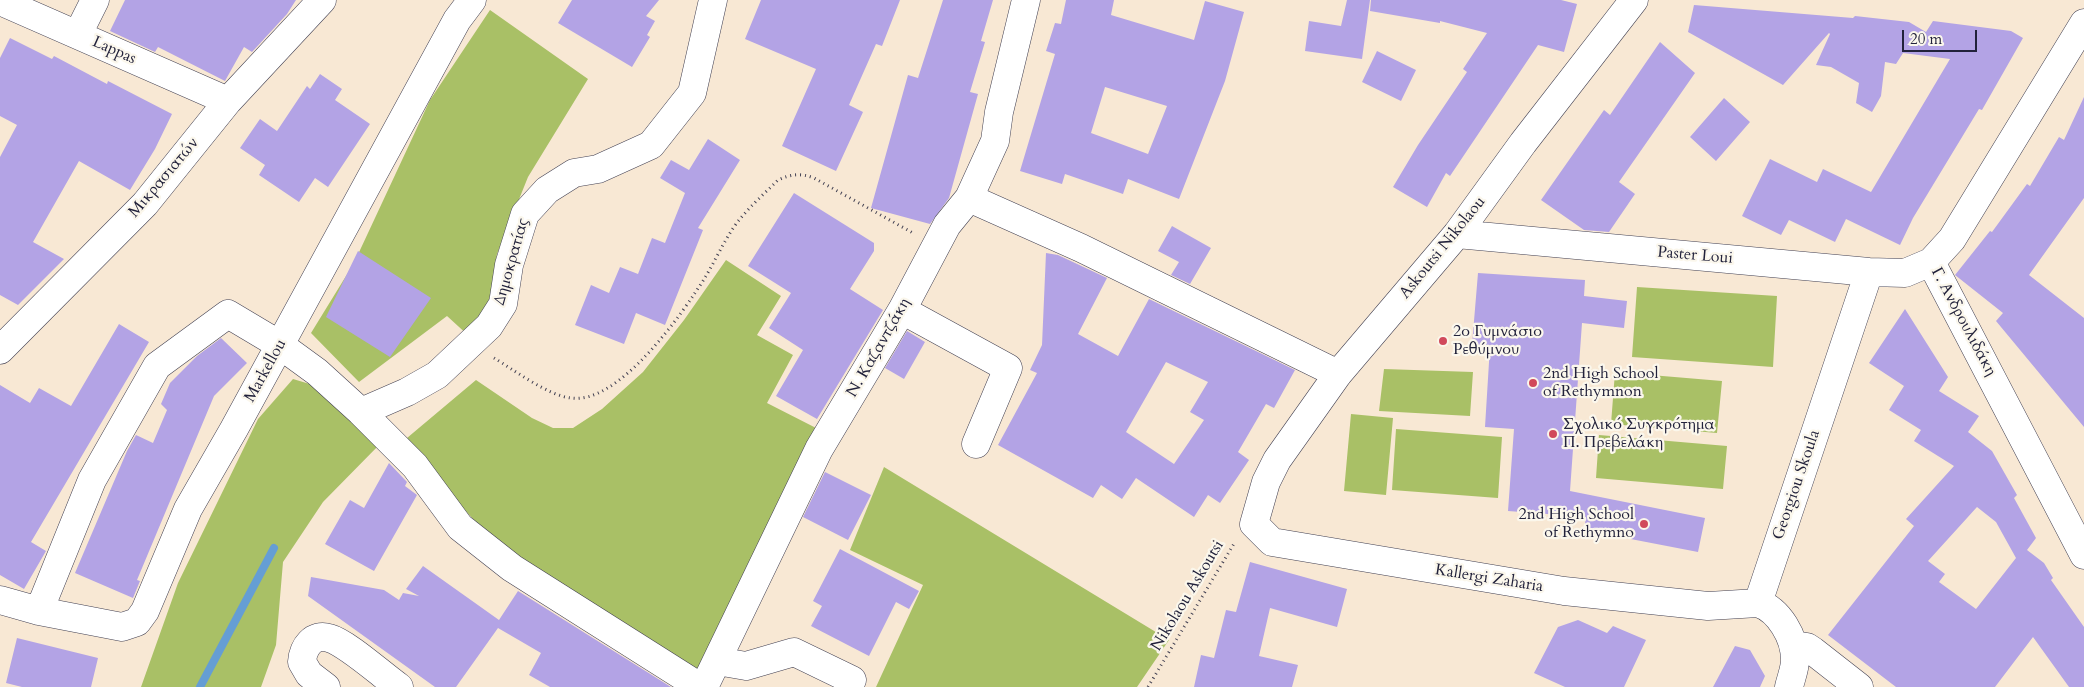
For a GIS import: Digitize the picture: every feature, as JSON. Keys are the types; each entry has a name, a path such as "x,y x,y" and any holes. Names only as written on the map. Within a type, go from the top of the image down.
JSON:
{"street":[{"path":"78,34 94,0"},
{"name":"Μικρασιατών","path":"0,350 145,204 228,101 322,0"},
{"name":"Markellou","path":"0,600 39,611 122,627 137,622 145,611 188,509 280,345 457,20 472,0"},
{"name":"Δημοκρατίας","path":"361,412 407,392 437,375 489,326 503,304 509,265 525,214 547,190 574,173 598,169 651,145 692,93 714,0"},
{"name":"Ν. Καζαντζάκη","path":"704,687 819,449 902,310 946,226 969,198 995,140 999,112 1026,0"},
{"name":"Askoutsi Nikolaou","path":"1257,512 1266,482 1277,460 1338,374 1457,234 1523,143 1634,0"},
{"name":"Lappas","path":"0,1 228,101"},
{"name":"Γ. Ανδρουλιδάκη","path":"2084,22 1952,239 1931,262 2084,556"},
{"path":"969,198 1082,248 1338,374"},
{"name":"Paster Loui","path":"1457,234 1869,272 1904,273 1931,262"},
{"name":"Georgiou Skoula","path":"1758,603 1869,272"},
{"path":"902,310 1008,368 976,444"},
{"path":"39,611 92,480 157,366 228,314 280,345 317,372 361,412 415,466 460,527 512,568 700,687"},
{"name":"Kallergi Zaharia","path":"1257,512 1272,542 1564,591 1708,606 1758,603"},
{"path":"1758,603 1772,610 1778,616 1793,645 1794,665 1789,687"},
{"path":"312,683 302,662 305,647 311,641 326,637 342,644 398,687"},
{"path":"1793,645 1813,650 1859,687"},
{"path":"718,661 746,666 794,652 852,680"}],"path":[{"path":"470,344 560,396 572,399 599,394 611,387 652,348 705,278 737,223 778,180 787,176 805,174 814,178 936,245"},
{"name":"Nikolaou Askoutsi","path":"1148,687 1242,530 1257,512"}],"green space":[{"path":"490,10 588,79 528,177 497,254 491,292 482,325 470,337 447,316 359,382 311,333 354,263 430,100"},
{"path":"726,260 781,296 757,335 793,355 767,403 818,429 695,675 493,540 458,503 407,438 476,380 532,418 553,428 573,428 602,409 643,372 684,320"},
{"path":"1637,287 1777,296 1773,367 1632,357"},
{"path":"1384,369 1473,372 1470,416 1379,411"},
{"path":"1615,372 1722,381 1717,433 1611,424"},
{"path":"293,379 323,388 381,443 323,502 283,562 276,645 261,687 141,687 178,583 258,419"},
{"path":"1351,414 1393,418 1386,495 1344,491"},
{"path":"1396,429 1502,437 1498,498 1392,490"},
{"path":"1599,435 1727,446 1723,489 1596,478"},
{"path":"884,467 1169,640 1137,687 876,687 923,585 850,550"}],"building":[{"path":"125,0 296,0 287,14 252,52 244,47 225,81 158,47 155,52 110,31"},
{"path":"572,0 659,0 646,16 655,21 647,35 650,37 632,67 558,23"},
{"path":"761,0 900,0 882,46 876,44 849,105 863,112 836,171 782,146 816,69 745,39"},
{"path":"943,0 993,0 981,41 985,42 970,92 978,94 949,198 930,224 871,208 908,75 918,78"},
{"path":"1066,0 1114,0 1111,15 1194,40 1205,1 1244,12 1225,81 1179,199 1128,179 1123,194 1065,174 1062,184 1020,171 1055,54 1046,51 1055,23 1061,24","holes":["1105,87 1167,106 1148,154 1091,133"]},
{"path":"1347,0 1370,0 1362,59 1305,51 1309,21 1341,26"},
{"path":"1371,0 1561,0 1577,4 1564,52 1538,45 1450,176 1446,173 1427,207 1393,187 1418,145 1467,72 1463,69 1487,33 1440,21 1440,23 1370,11"},
{"path":"1694,5 1853,18 1855,16 1909,22 1926,32 1933,21 2011,31 2023,38 1982,110 1979,109 1913,218 1900,245 1846,219 1835,242 1789,220 1781,235 1742,216 1770,159 1817,182 1823,169 1871,192 1950,59 1903,53 1896,64 1885,62 1881,96 1872,112 1856,103 1859,83 1831,67 1816,65 1829,33 1783,85 1688,32"},
{"path":"10,38 52,59 54,56 107,84 108,81 172,114 155,149 130,190 79,161 33,242 64,259 18,305 0,295 0,157 17,125 0,116 0,58"},
{"path":"1660,42 1695,73 1619,182 1635,194 1609,232 1584,230 1541,200 1604,110 1610,115"},
{"path":"1377,51 1416,70 1401,101 1362,82"},
{"path":"320,74 342,89 335,100 370,124 328,187 315,178 299,202 259,175 265,165 240,148 260,119 277,131 307,86 310,89"},
{"path":"2084,97 2084,198 2029,275 2084,318 2084,427 1996,321 2003,313 1955,275 1990,231 1992,232 2027,184 2030,186 2059,137 2064,140"},
{"path":"1724,98 1750,122 1716,161 1690,137"},
{"path":"708,139 740,160 698,228 703,230 665,325 636,313 624,344 575,325 591,285 609,293 620,267 638,274 652,238 665,243 685,193 660,178 671,160 689,170"},
{"path":"794,193 874,243 874,251 850,289 883,310 817,419 776,396 803,350 769,328 791,293 748,266"},
{"path":"1172,226 1211,248 1190,284 1171,275 1179,262 1158,251"},
{"path":"358,251 431,298 390,357 326,317"},
{"path":"1046,253 1058,255 1107,278 1078,334 1118,356 1149,299 1295,370 1274,408 1266,404 1238,452 1249,460 1220,503 1208,495 1194,517 1136,478 1122,499 1101,485 1093,498 998,445 1037,373 1030,370 1042,345","holes":["1166,362 1208,382 1190,412 1204,420 1174,464 1126,432"]},
{"name":"2nd High School of Rethymnon","path":"1478,273 1585,280 1584,296 1627,301 1624,328 1582,323 1570,491 1705,518 1698,552 1584,530 1586,517 1508,511 1514,429 1485,427 1490,346 1472,345"},
{"path":"1905,309 1948,377 1939,391 1979,416 1968,432 1992,451 2017,495 2014,498 2036,538 2027,550 2044,563 2053,578 2051,580 2084,627 2084,687 2069,687 2033,637 1995,687 1896,687 1828,635 1914,526 1906,519 1954,466 1914,441 1921,430 1889,410 1904,386 1869,363","holes":["1977,507 1996,522 2016,558 1976,609 1939,582 1945,574 1928,561"]},
{"path":"119,324 149,342 31,542 46,551 24,589 0,575 0,385 30,403 39,388 71,406"},
{"path":"907,331 925,342 904,379 885,368"},
{"path":"221,338 247,363 214,396 137,580 140,581 133,598 75,573 127,451 136,435 153,443 167,410 161,404 170,383 197,356"},
{"path":"389,463 407,482 405,486 417,495 374,571 325,544 350,500 364,508"},
{"path":"825,472 871,495 848,540 803,517"},
{"path":"840,549 919,591 909,609 896,602 869,656 811,626 822,606 813,601"},
{"path":"1250,562 1347,589 1337,627 1270,608 1259,656 1298,665 1292,687 1194,687 1201,655 1214,658 1226,610 1236,612"},
{"path":"423,566 499,620 518,591 671,687 550,687 529,675 541,653 498,628 456,687 435,687 308,596 311,577 384,590 399,600 403,593 419,596 406,589"},
{"path":"1578,620 1607,633 1613,626 1646,640 1624,687 1565,687 1534,673 1558,627"},
{"path":"17,638 98,658 91,687 22,687 6,683"},
{"path":"1735,646 1750,650 1765,676 1760,687 1713,687"}],"waterway":[{"path":"200,687 274,548"}],"place":[{"name":"2ο Γυμνάσιο Ρεθύμνου","path":"1443,341"},
{"name":"2nd High School of Rethymnon","path":"1533,383"},
{"name":"Σχολικό Συγκρότημα Π. Πρεβελάκη","path":"1553,434"},
{"name":"2nd High School of Rethymno","path":"1644,524"}]}
